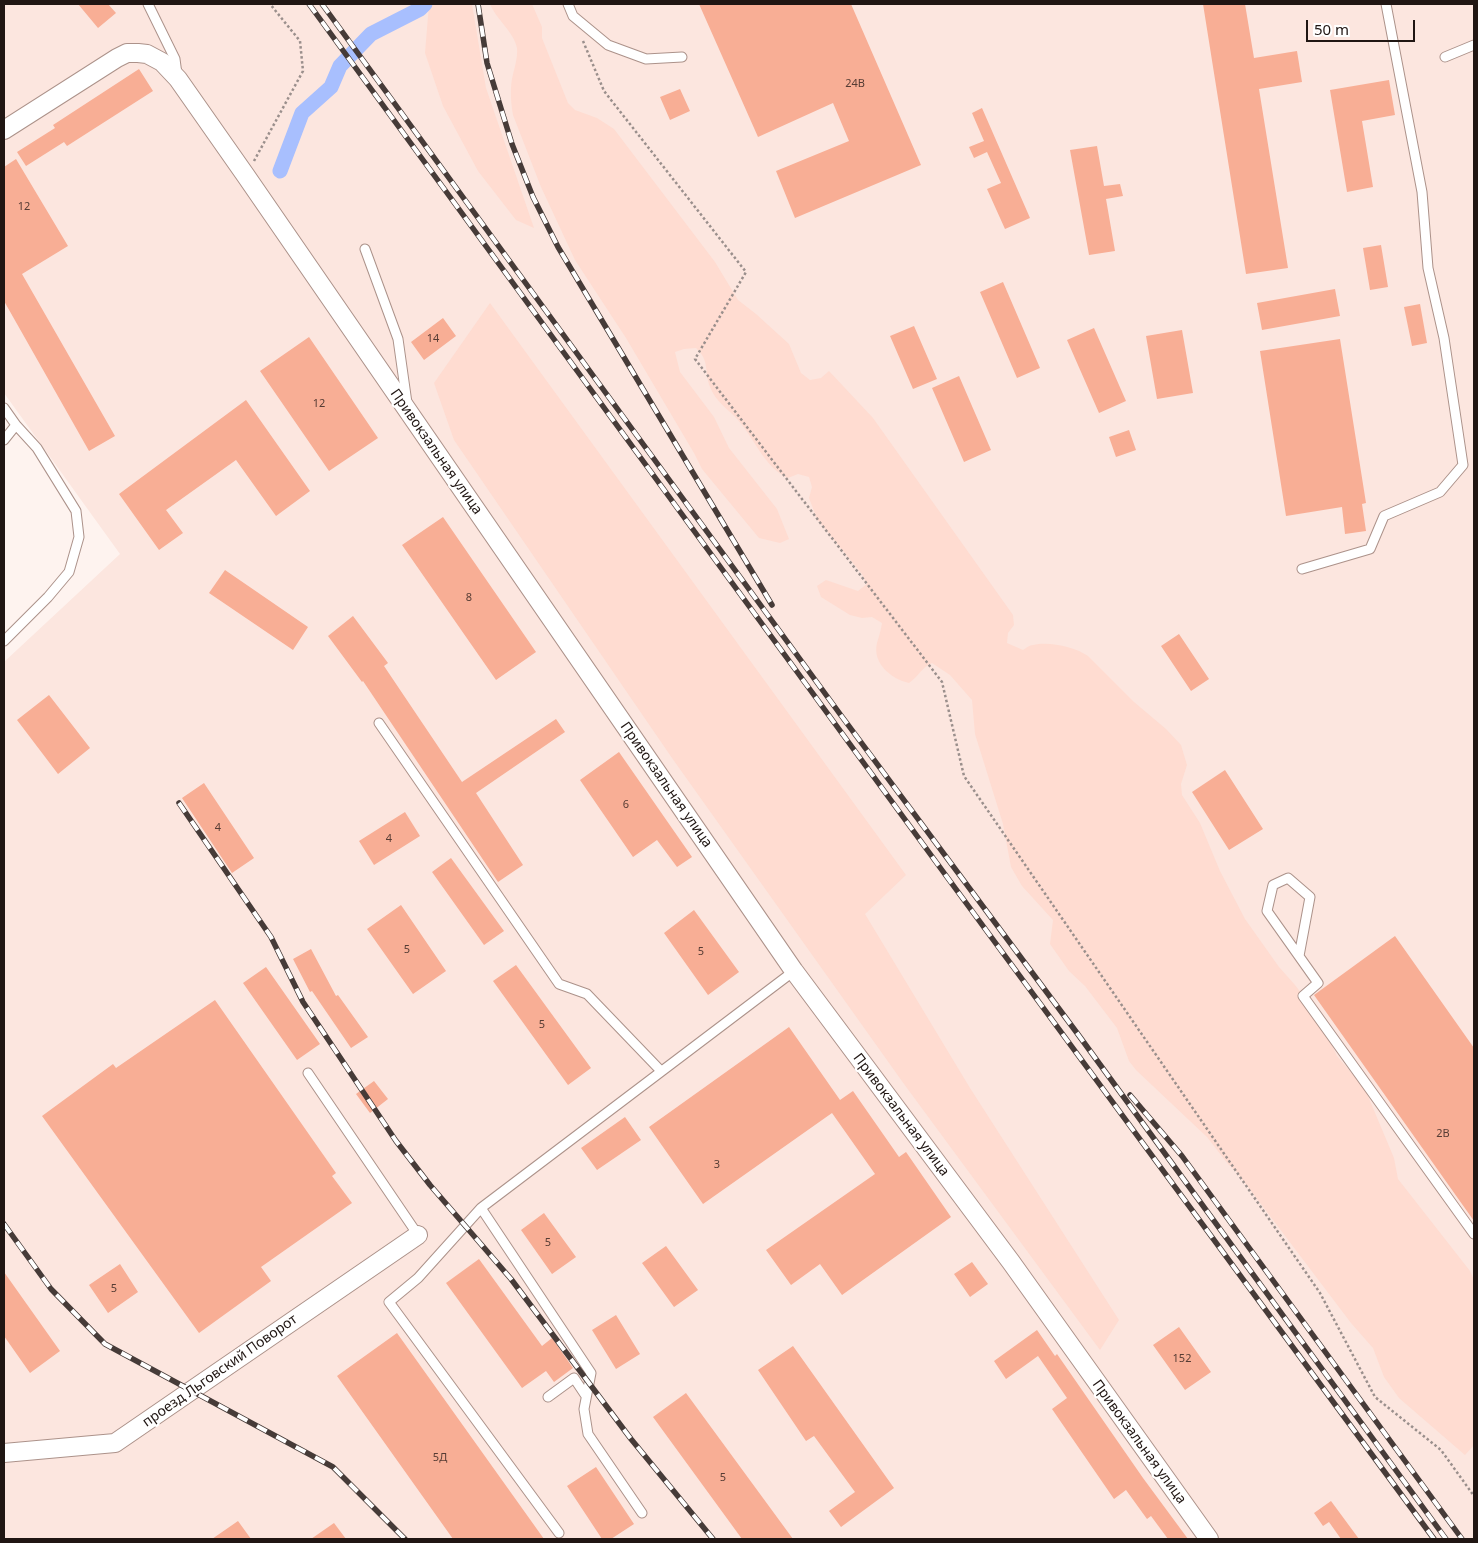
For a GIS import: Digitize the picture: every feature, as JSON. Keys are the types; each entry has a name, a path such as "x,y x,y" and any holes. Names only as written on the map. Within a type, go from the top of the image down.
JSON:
{"street":[{"name":"Привокзальная улица","path":"4,130 117,58 128,53 147,54 162,62 178,79 794,971 1005,1254 1209,1539"},
{"name":"проезд Льговский Поворот","path":"4,1453 115,1443 418,1235"}],"lane":[{"path":"148,4 175,59 178,79"},
{"path":"568,4 573,16 608,45 646,60 682,57"},
{"path":"1302,569 1370,549 1384,516 1440,492 1463,465 1444,338 1428,268 1422,192 1386,4"},
{"path":"1445,57 1474,45"},
{"path":"365,249 398,339 408,412"},
{"path":"4,408 16,425 37,448 76,511 79,537 69,572 48,597 4,641"},
{"path":"4,440 16,425"},
{"path":"379,723 559,984 587,994 662,1071"},
{"path":"1299,956 1310,897 1288,878 1273,885 1267,911 1318,983 1304,996 1474,1234"},
{"path":"559,1533 390,1302 418,1278 481,1208 794,971"},
{"path":"308,1073 418,1235"},
{"path":"481,1208 591,1374 584,1409 588,1434 642,1513"},
{"path":"548,1397 574,1378 586,1396"}],"path":[{"path":"246,176 303,71 300,41 270,4"},
{"path":"573,16 604,91 746,272 695,359 942,682 964,776 1320,1293 1375,1396 1441,1450 1474,1496"}],"shaded area":[{"path":"4,4 1474,4 1474,1539 4,1539 4,662 120,554 4,393"},
{"path":"429,4 472,4 486,88 534,228 516,220 478,171 443,106 425,53"},
{"path":"490,4 532,4 542,27 542,38 568,103 575,110 597,118 614,129 715,262 738,300 789,344 801,373 810,380 821,378 829,371 873,418 1013,615 1014,625 1008,633 1007,643 1023,650 1032,645 1047,644 1062,646 1083,653 1181,745 1187,765 1181,784 1182,795 1200,823 1220,871 1245,919 1279,967 1317,1014 1337,1056 1365,1089 1394,1158 1398,1179 1470,1271 1474,1280 1474,1445 1465,1455 1399,1398 1384,1377 1373,1348 1351,1323 1236,1171 1228,1164 1207,1137 1136,1070 1129,1061 1117,1028 1085,986 1069,971 1050,944 1053,920 1022,886 1011,867 1003,824 975,734 972,700 950,675 932,663 925,667 909,683 890,674 884,669 877,657 877,643 882,623 872,617 862,618 850,615 821,597 817,586 826,580 858,591 867,584 862,574 817,519 809,498 812,487 809,477 798,474 788,478 772,467 744,427 713,392 708,381 703,357 696,348 684,349 675,352 680,372 714,417 729,448 777,509 789,539 780,543 759,538 702,469 626,338 575,260 541,187 513,115 511,88 517,48 512,36"},
{"path":"490,303 906,875 865,914 970,1088 1119,1320 1100,1350 904,1084 672,758 454,440 434,383"}],"building":[{"path":"78,4 108,4 116,13 98,28"},
{"path":"699,4 851,4 921,165 795,218 776,171 849,141 833,103 758,137"},
{"path":"1203,4 1245,4 1254,58 1297,51 1302,82 1259,89 1288,268 1246,274"},
{"path":"139,69 153,91 67,146 64,142 26,166 17,152 55,128 53,125"},
{"path":"1389,80 1395,115 1362,121 1373,187 1347,192 1330,90"},
{"path":"680,89 690,111 670,120 660,97"},
{"path":"982,108 1030,218 1005,229 987,189 1001,183 987,152 974,158 969,147 984,141 972,113"},
{"path":"1097,146 1104,186 1120,184 1123,196 1106,199 1115,251 1089,255 1070,150"},
{"path":"16,159 68,246 22,274 115,436 89,451 4,301 4,167"},
{"path":"1381,245 1388,287 1370,290 1363,248"},
{"path":"1003,282 1040,368 1017,378 980,292"},
{"path":"1335,289 1340,316 1262,330 1257,303"},
{"path":"1420,304 1427,343 1412,346 1404,307"},
{"path":"443,318 456,336 424,360 411,342"},
{"path":"914,326 937,379 913,389 890,336"},
{"path":"1094,328 1126,401 1099,413 1067,340"},
{"path":"1182,330 1193,393 1157,399 1146,336"},
{"path":"309,337 378,438 329,471 260,371"},
{"path":"1340,339 1366,503 1362,504 1366,531 1345,534 1342,507 1286,516 1260,351"},
{"path":"959,376 991,450 964,462 932,388"},
{"path":"246,400 310,491 276,516 236,460 166,510 183,533 159,550 119,494"},
{"path":"1129,430 1136,450 1116,457 1109,437"},
{"path":"443,517 536,652 496,680 402,545"},
{"path":"225,570 308,627 293,650 209,593"},
{"path":"353,616 388,663 384,666 462,782 556,719 565,732 476,793 523,865 498,882 363,681 328,636"},
{"path":"1179,634 1209,679 1191,691 1161,646"},
{"path":"49,695 90,748 58,774 17,720"},
{"path":"619,752 692,857 677,867 657,840 633,857 580,780"},
{"path":"1225,770 1263,829 1229,850 1192,792"},
{"path":"204,783 254,858 232,873 182,798"},
{"path":"405,812 420,836 374,865 359,841"},
{"path":"451,858 504,931 484,945 432,872"},
{"path":"401,905 446,971 413,994 367,929"},
{"path":"694,910 739,972 708,995 664,933"},
{"path":"1395,936 1474,1048 1474,1221 1314,995"},
{"path":"311,949 336,996 338,995 368,1037 351,1048 312,991 310,992 293,959"},
{"path":"516,965 591,1068 568,1085 493,981"},
{"path":"266,967 320,1044 297,1060 243,983"},
{"path":"215,1000 336,1173 332,1176 352,1203 261,1267 271,1281 199,1333 42,1116 113,1064 116,1068"},
{"path":"789,1027 840,1100 853,1091 899,1157 906,1152 951,1217 842,1295 820,1264 791,1285 766,1250 875,1174 832,1113 703,1204 649,1127"},
{"path":"374,1081 388,1099 370,1113 356,1094"},
{"path":"625,1117 641,1140 597,1170 581,1148"},
{"path":"544,1213 576,1257 552,1274 521,1230"},
{"path":"666,1246 698,1290 674,1307 642,1263"},
{"path":"479,1259 542,1346 552,1338 573,1368 554,1382 546,1371 522,1388 446,1283"},
{"path":"972,1262 988,1284 970,1297 954,1274"},
{"path":"120,1264 138,1292 108,1313 89,1285"},
{"path":"4,1272 60,1351 30,1373 4,1336"},
{"path":"616,1315 640,1354 616,1369 592,1330"},
{"path":"1179,1327 1211,1372 1185,1390 1153,1345"},
{"path":"1037,1330 1055,1356 1057,1354 1188,1539 1168,1539 1151,1516 1147,1519 1126,1490 1114,1499 1052,1409 1067,1398 1038,1356 1006,1379 994,1361"},
{"path":"397,1333 544,1539 453,1539 337,1376"},
{"path":"793,1346 894,1488 841,1527 829,1511 855,1492 814,1436 806,1441 758,1370"},
{"path":"686,1393 793,1539 742,1539 653,1417"},
{"path":"596,1467 634,1524 611,1539 602,1539 567,1486"},
{"path":"1331,1501 1359,1539 1341,1539 1329,1522 1323,1526 1314,1513"},
{"path":"238,1521 251,1539 212,1539"},
{"path":"334,1523 346,1539 311,1539"}],"waterway":[{"path":"280,171 302,113 331,87 340,66 371,34 420,9 425,4"}],"railway":[{"path":"309,4 1434,1539"},
{"path":"322,4 840,714 1077,1033 1446,1539"},
{"path":"478,4 487,63 512,144 533,197 558,247 772,605"},
{"path":"179,803 271,937 303,1002 396,1141 430,1185 511,1279 631,1439 713,1539"},
{"path":"1130,1095 1182,1156 1462,1539"},
{"path":"4,1224 51,1289 105,1344 333,1467 405,1539"}]}
